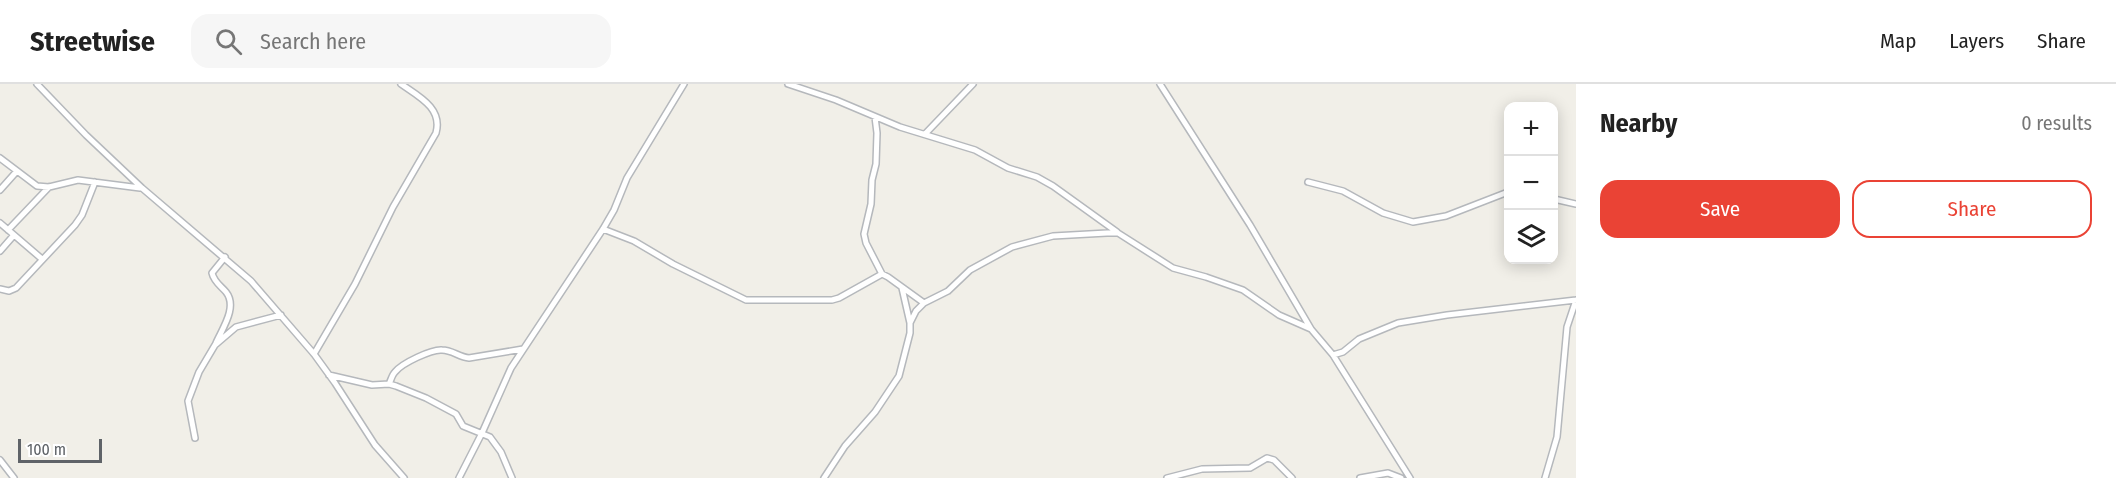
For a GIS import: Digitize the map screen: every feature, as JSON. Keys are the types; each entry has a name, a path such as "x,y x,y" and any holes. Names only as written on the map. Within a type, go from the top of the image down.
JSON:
{"street":[{"path":"37,84 142,188 251,281 314,354 375,445 404,478"},
{"path":"314,354 355,284 393,207 436,133 437,120 434,112 422,98 401,84"},
{"path":"459,478 508,375 603,229 614,210 627,178 684,84"},
{"path":"789,84 875,117 975,150 1008,168 1037,177 1164,264 1243,290 1279,315 1311,329"},
{"path":"925,134 973,84"},
{"path":"1160,84 1250,225 1311,329 1333,355 1410,478"},
{"path":"875,117 876,164 870,192 871,204 864,234 866,243 882,274 924,303"},
{"path":"0,158 37,186 49,187 78,180 142,188"},
{"path":"0,190 17,171"},
{"path":"0,290 9,291 16,288 82,215 95,182"},
{"path":"1308,182 1342,191 1390,216 1413,222 1446,216 1504,194"},
{"path":"8,230 49,187"},
{"path":"1558,200 1576,204"},
{"path":"0,223 42,259"},
{"path":"603,229 634,242 746,300 832,300 882,274"},
{"path":"910,323 916,311 924,303 948,291 970,270 1012,247 1053,236 1118,233"},
{"path":"0,251 14,235"},
{"path":"195,438 188,401 199,372 215,345 230,310 230,300 213,278 212,273 225,257"},
{"path":"824,478 845,446 875,412 898,376 908,342 910,323 902,288"},
{"path":"1333,355 1343,352 1359,339 1379,329 1398,323 1576,300 1567,327 1557,437 1545,478"},
{"path":"215,345 236,327 281,315"},
{"path":"389,384 394,372 436,350 449,351 460,357 469,358 523,349"},
{"path":"329,375 372,385 389,384 426,398 456,414 463,426 490,437 497,445 512,478"},
{"path":"1167,478 1202,469 1250,468 1267,458 1274,459 1292,478"},
{"path":"0,460 14,478"},
{"path":"1360,478 1388,473 1401,478"}]}
